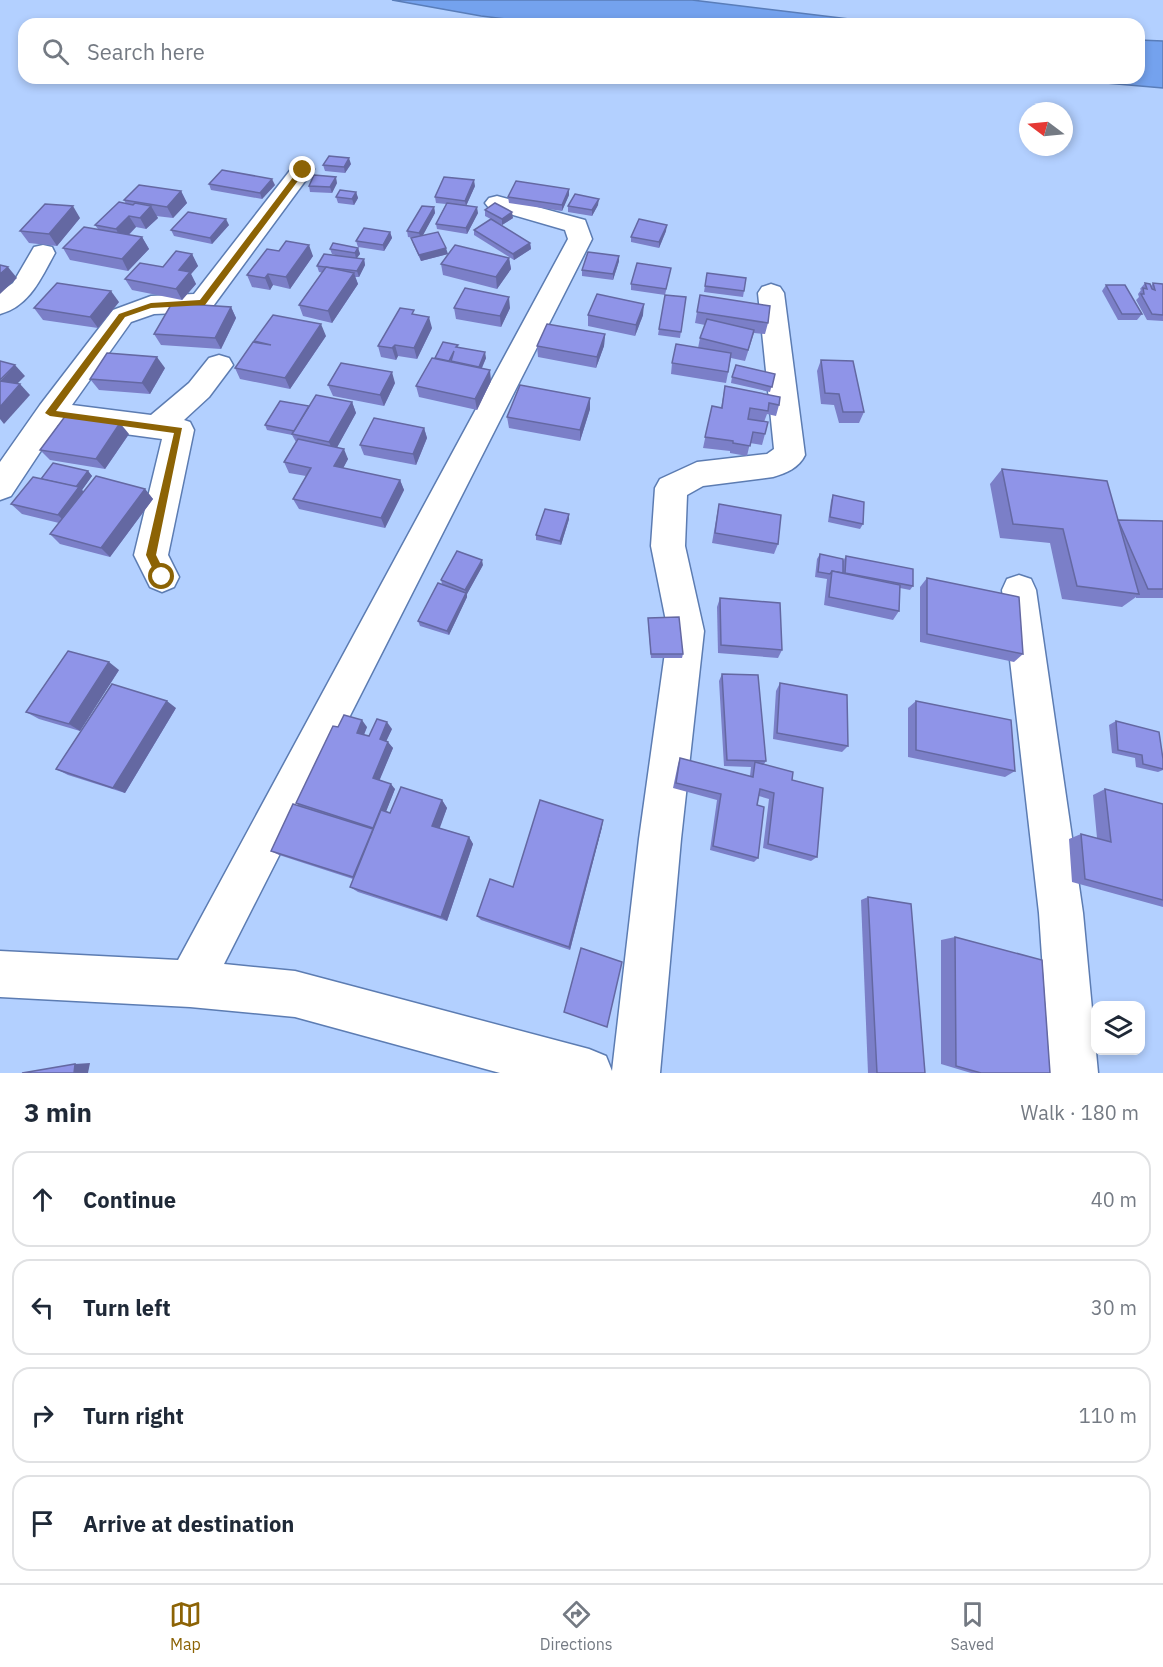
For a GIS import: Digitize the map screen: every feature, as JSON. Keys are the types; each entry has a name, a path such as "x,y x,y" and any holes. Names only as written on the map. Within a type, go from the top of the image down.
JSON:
{"street":[{"path":"0,487 50,413 122,316 151,305 202,303 303,170"},
{"path":"189,984 580,239 576,225 497,203"},
{"path":"0,305 22,289 43,253"},
{"path":"636,1073 660,839 686,631 669,546 671,488 697,474 772,465 790,455 771,293"},
{"path":"158,426 199,390 219,365"},
{"path":"50,413 179,430 151,555 162,577"},
{"path":"1019,590 1061,913 1074,1073"},
{"path":"1,979 189,984 296,994 589,1073"}],"water":[{"path":"392,0 692,0 841,18 498,18"},
{"path":"1145,40 1163,41 1163,88 1117,84 1145,84"}],"building":[{"path":"329,156 349,158 344,167 323,165"},
{"path":"222,170 272,179 260,193 209,184"},
{"path":"314,175 336,177 330,187 309,186"},
{"path":"444,177 474,180 465,201 435,197"},
{"path":"516,181 569,189 562,205 508,197"},
{"path":"139,185 181,191 167,207 124,200"},
{"path":"340,190 356,192 352,199 336,197"},
{"path":"575,194 599,199 592,210 568,206"},
{"path":"119,202 151,206 140,218 129,216 116,229 95,225"},
{"path":"447,203 477,207 466,228 436,224"},
{"path":"495,203 512,212 502,219 485,210"},
{"path":"45,204 73,206 49,234 20,231"},
{"path":"422,206 434,207 419,233 407,231"},
{"path":"188,212 226,219 210,238 171,230"},
{"path":"491,219 530,243 513,254 474,230"},
{"path":"639,219 667,225 659,242 631,237"},
{"path":"84,227 142,237 122,259 63,248"},
{"path":"364,228 390,232 383,245 356,241"},
{"path":"438,232 446,248 419,255 411,238"},
{"path":"286,241 309,245 286,277 268,274 265,278 247,275 267,249 279,251"},
{"path":"333,243 358,248 355,253 330,249"},
{"path":"455,245 509,258 496,277 441,264"},
{"path":"176,251 192,254 179,270 190,272 176,289 125,279 140,263 163,267"},
{"path":"588,252 619,256 613,274 582,270"},
{"path":"324,254 364,259 357,271 317,266"},
{"path":"637,263 671,268 666,289 631,284"},
{"path":"0,265 8,267 0,274"},
{"path":"326,267 354,273 328,311 299,305"},
{"path":"707,273 746,278 744,291 705,286"},
{"path":"57,283 111,291 90,317 34,308"},
{"path":"1145,283 1150,284 1155,290 1153,283 1163,284 1163,315 1152,314 1141,294 1144,294 1143,288 1147,289"},
{"path":"1106,285 1125,285 1142,314 1122,314"},
{"path":"465,288 509,297 500,316 454,308"},
{"path":"597,294 644,304 636,325 588,315"},
{"path":"665,295 686,297 681,332 659,329"},
{"path":"700,295 770,306 768,323 697,312"},
{"path":"172,303 231,307 215,338 154,334"},
{"path":"400,308 414,310 412,314 429,317 414,348 395,345 392,348 378,346"},
{"path":"273,315 321,324 285,378 235,368 253,342 271,345 254,341"},
{"path":"707,319 754,330 748,350 700,338"},
{"path":"547,324 605,334 597,357 537,346"},
{"path":"443,342 458,345 456,347 485,352 479,367 451,361 454,351 449,361 435,358"},
{"path":"676,344 731,353 728,372 672,363"},
{"path":"107,353 157,357 142,383 90,379"},
{"path":"432,358 490,370 475,399 416,386"},
{"path":"821,360 853,361 864,412 843,412 839,394 825,393"},
{"path":"0,361 15,365 0,380"},
{"path":"341,363 392,372 380,395 328,385"},
{"path":"736,365 775,374 772,387 732,377"},
{"path":"0,381 20,384 0,407"},
{"path":"520,385 590,398 580,430 507,417"},
{"path":"725,386 780,397 779,405 769,403 768,411 750,408 748,419 768,422 765,434 753,432 750,446 705,437 712,406 722,408"},
{"path":"316,395 352,402 329,442 292,434"},
{"path":"280,401 309,406 294,431 265,425"},
{"path":"66,415 120,423 96,459 40,450"},
{"path":"374,418 424,428 413,454 360,445"},
{"path":"298,439 344,449 334,466 400,480 381,518 293,499 311,468 284,462"},
{"path":"53,463 88,471 76,487 41,479"},
{"path":"1002,469 1107,481 1139,594 1077,586 1063,529 1013,524"},
{"path":"96,476 145,489 101,548 50,534"},
{"path":"33,477 79,487 58,515 11,504"},
{"path":"833,495 864,502 863,524 830,517"},
{"path":"719,504 781,515 778,544 715,533"},
{"path":"545,509 569,514 560,541 536,535"},
{"path":"1118,520 1163,521 1163,589 1148,589"},
{"path":"457,551 482,560 465,590 441,580"},
{"path":"820,554 843,559 843,573 818,572"},
{"path":"846,556 913,569 913,586 845,573"},
{"path":"832,571 900,585 899,611 829,597"},
{"path":"927,578 1019,597 1023,654 927,634"},
{"path":"438,583 466,593 447,631 418,621"},
{"path":"720,598 780,603 782,650 721,645"},
{"path":"679,617 683,654 651,654 648,618"},
{"path":"68,651 109,662 69,724 26,712"},
{"path":"722,674 758,675 766,761 727,760"},
{"path":"780,683 847,695 848,746 777,733"},
{"path":"112,684 167,701 113,788 56,769"},
{"path":"916,701 1011,720 1015,771 916,750"},
{"path":"344,715 362,720 357,733 369,736 377,719 387,722 380,739 388,742 373,778 391,784 373,828 296,803 333,726 338,727"},
{"path":"1116,721 1159,732 1163,769 1143,764 1142,755 1118,750"},
{"path":"680,758 753,777 755,762 793,772 792,780 823,788 817,857 768,844 774,793 760,789 757,805 764,807 758,858 713,846 721,794 676,783"},
{"path":"401,787 442,800 432,826 469,837 441,917 350,887 381,810 390,813"},
{"path":"1105,789 1163,804 1163,900 1085,879 1081,834 1111,842"},
{"path":"540,800 603,820 569,947 477,916 490,879 513,887"},
{"path":"293,804 373,829 353,877 271,851"},
{"path":"868,897 911,904 925,1073 877,1073"},
{"path":"955,937 1042,960 1050,1073 981,1073 956,1066"},
{"path":"581,948 622,962 607,1027 564,1012"},
{"path":"75,1064 74,1073 22,1073"}],"route":[{"path":"162,577 151,555 179,430 50,413 122,316 151,305 202,303 303,170"}]}
